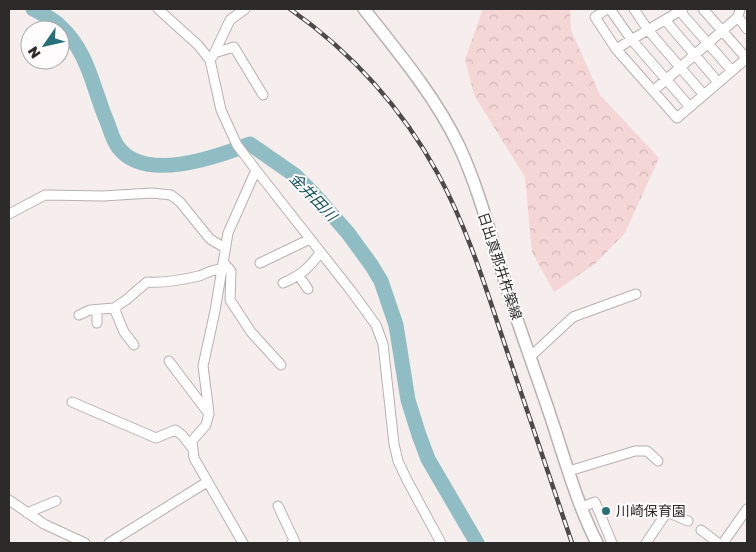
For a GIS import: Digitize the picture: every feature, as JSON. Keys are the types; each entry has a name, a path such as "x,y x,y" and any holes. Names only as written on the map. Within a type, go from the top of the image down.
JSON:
{"main road":[{"name":"日出真那井杵築線","path":"364,9 438,108 458,145 472,177 530,357 569,471 597,543"}],"street":[{"path":"158,9 212,57"},
{"path":"245,9 230,20 212,57 221,110 237,145 352,292 376,326 383,344 394,444 398,461 441,543"},
{"path":"690,107 631,39 609,9 596,16 616,49 677,118 690,107 704,95 718,82 747,58 703,9"},
{"path":"634,9 648,30 704,95"},
{"path":"616,49 680,9 732,71"},
{"path":"653,91 739,13 747,29"},
{"path":"665,20 718,82"},
{"path":"212,57 234,47 263,95"},
{"path":"243,543 194,458 192,442 206,425 209,414 203,366 228,234 253,167"},
{"path":"9,214 45,195 103,196 152,193 170,195 180,202 210,239 225,248"},
{"path":"260,263 310,239"},
{"path":"282,283 299,276 308,269 320,253"},
{"path":"79,315 90,310 114,308 147,282 162,283 200,275 223,266 231,271 230,300 251,332 281,365"},
{"path":"299,276 308,289"},
{"path":"530,357 573,318 636,294"},
{"path":"114,308 124,332 134,345"},
{"path":"97,310 97,324"},
{"path":"169,361 209,414"},
{"path":"72,402 156,438 175,430 193,448"},
{"path":"569,471 635,451 647,451 658,461"},
{"path":"109,543 207,482"},
{"path":"9,500 44,524 85,543"},
{"path":"27,513 56,501"},
{"path":"582,507 595,502 612,543"},
{"path":"278,506 295,542 292,543"},
{"path":"723,543 747,509"},
{"path":"646,543 667,512 688,521"},
{"path":"701,530 718,543"}],"green space":[{"path":"483,9 570,9 571,30 600,95 659,158 625,233 595,264 554,292 532,252 525,177 474,95 465,59"}],"waterway":[{"name":"金井田川","path":"33,9 56,23 69,35 77,46 88,69 114,141 130,158 145,164 181,164 219,155 250,144 296,176 348,233 381,281 396,325 408,400 428,459 477,543"}],"railway":[{"path":"290,9 334,44 373,83 408,126 438,174 459,218 477,264 572,543"}],"place":[{"name":"川崎保育園","path":"606,511"}]}
